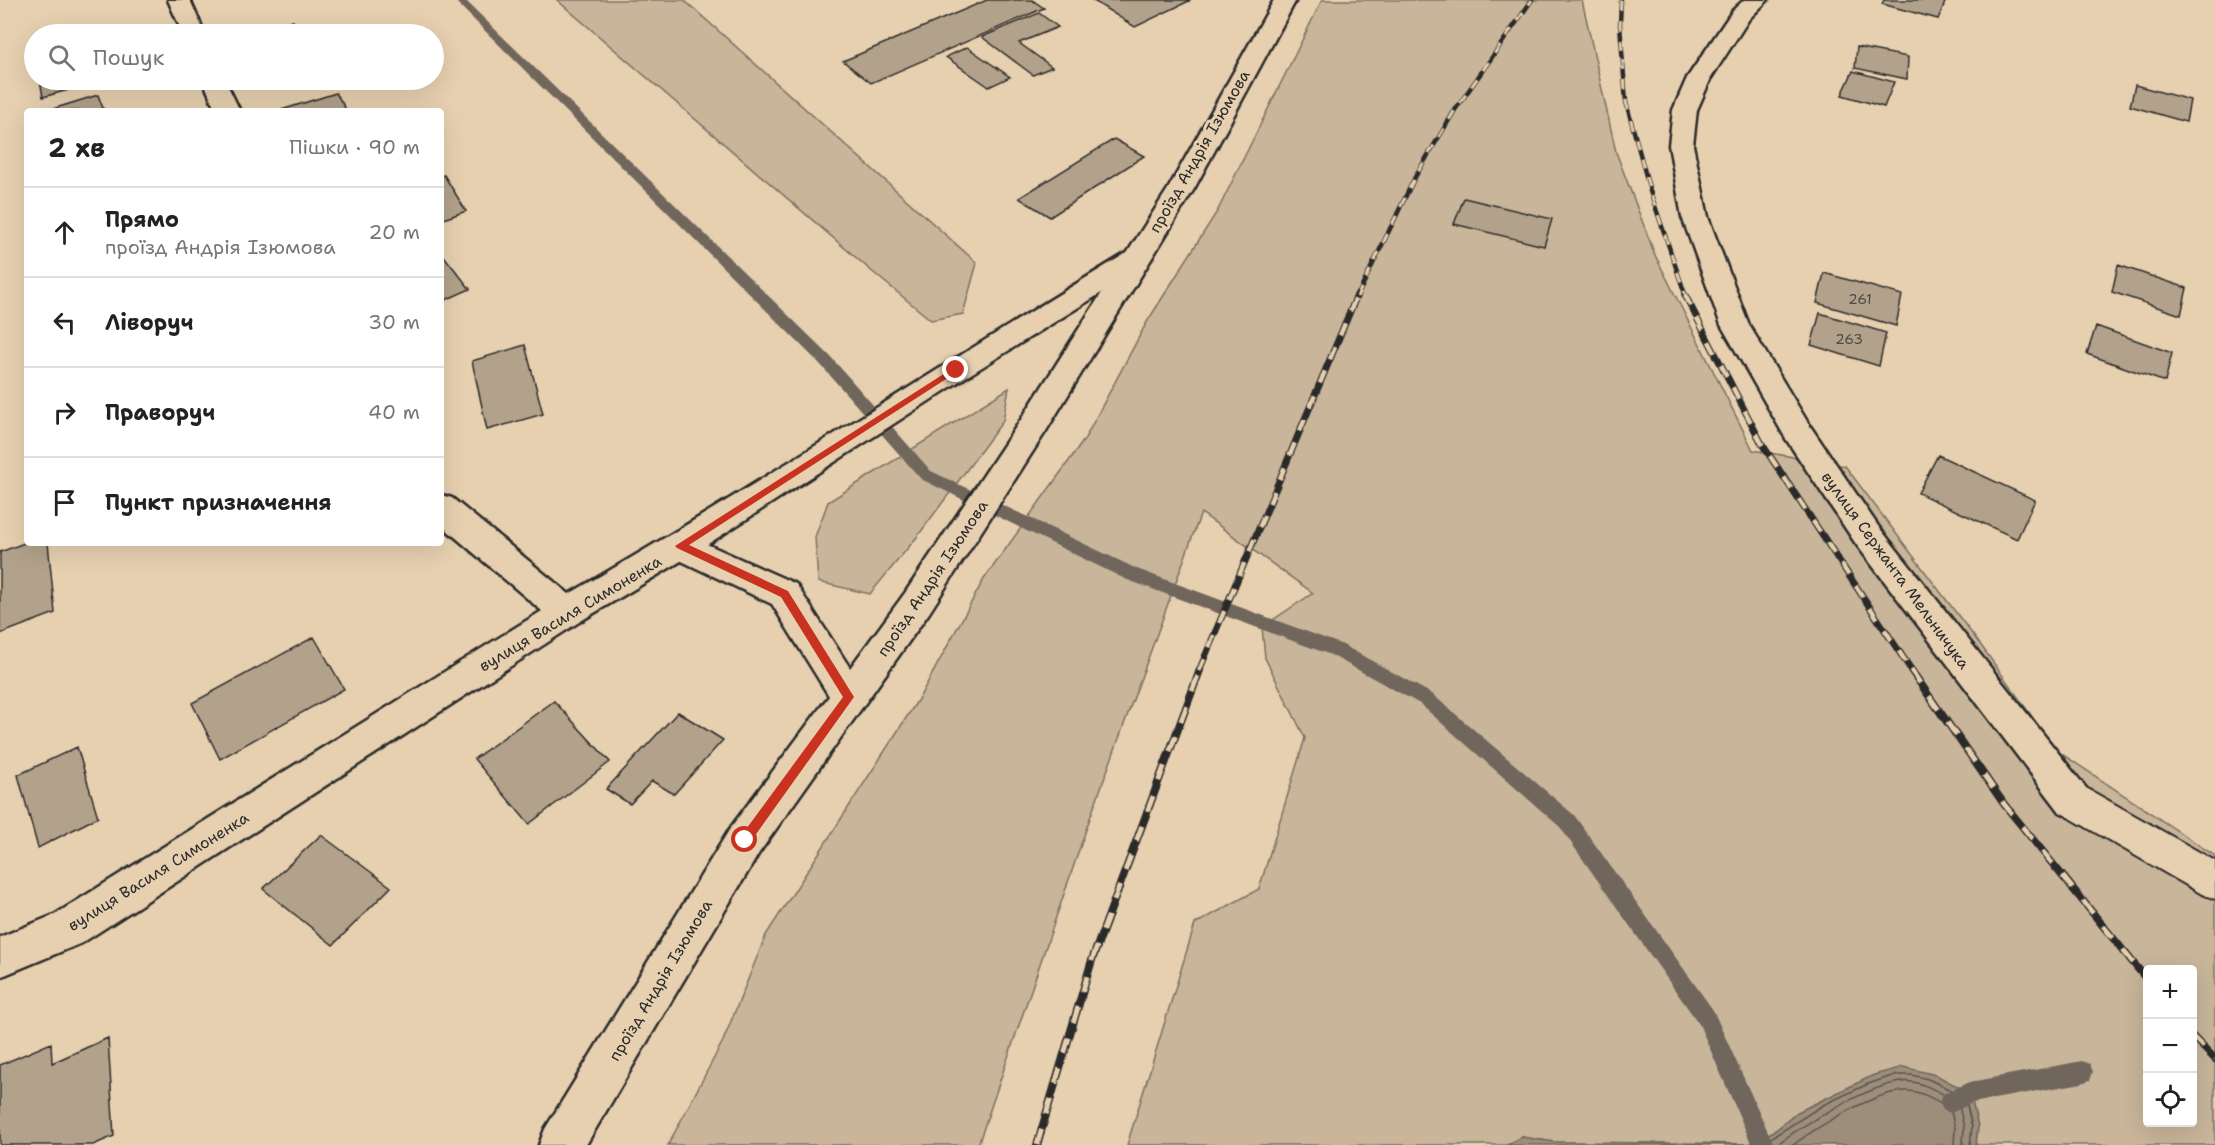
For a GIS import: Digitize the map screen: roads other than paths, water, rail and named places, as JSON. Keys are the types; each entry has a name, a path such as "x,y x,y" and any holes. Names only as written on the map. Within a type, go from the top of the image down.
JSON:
{"street":[{"path":"179,0 190,24"},
{"name":"проїзд Андрія Ізюмова","path":"561,1145 745,840 917,603 1035,423 1181,189 1285,0"},
{"name":"вулиця Сержанта Мельничука","path":"1757,0 1741,15 1699,78 1685,110 1681,145 1695,217 1735,325 1797,431 1867,535 2073,800"},
{"path":"219,90 227,108"},
{"name":"вулиця Василя Симоненка","path":"0,957 68,928 567,612 680,546 956,370 1135,260"},
{"path":"444,510 567,612"},
{"path":"680,546 784,594 849,697"}],"lane":[{"path":"2073,800 2215,881"}],"water":[{"path":"1903,1067 1936,1075 1970,1093 1978,1126 1976,1145 1507,1145 1522,1137 1554,1142 1750,1144 1776,1130 1798,1112 1874,1075"}],"waterway":[{"path":"459,0 825,360 926,475 1131,574 1337,650 1426,699 1567,821 1706,1017 1763,1145"},
{"path":"1951,1102 1970,1093 2082,1072"}],"railway":[{"path":"1357,297 1415,177 1455,110 1532,0"},
{"path":"1621,0 1620,25 1626,102 1650,191 1686,297"},
{"path":"1199,671 1357,295"},
{"path":"1686,297 1762,444 1912,671"},
{"path":"1037,1145 1092,960 1200,670"},
{"path":"1911,670 2004,804 2143,975"},
{"path":"2197,1041 2215,1059"}]}
